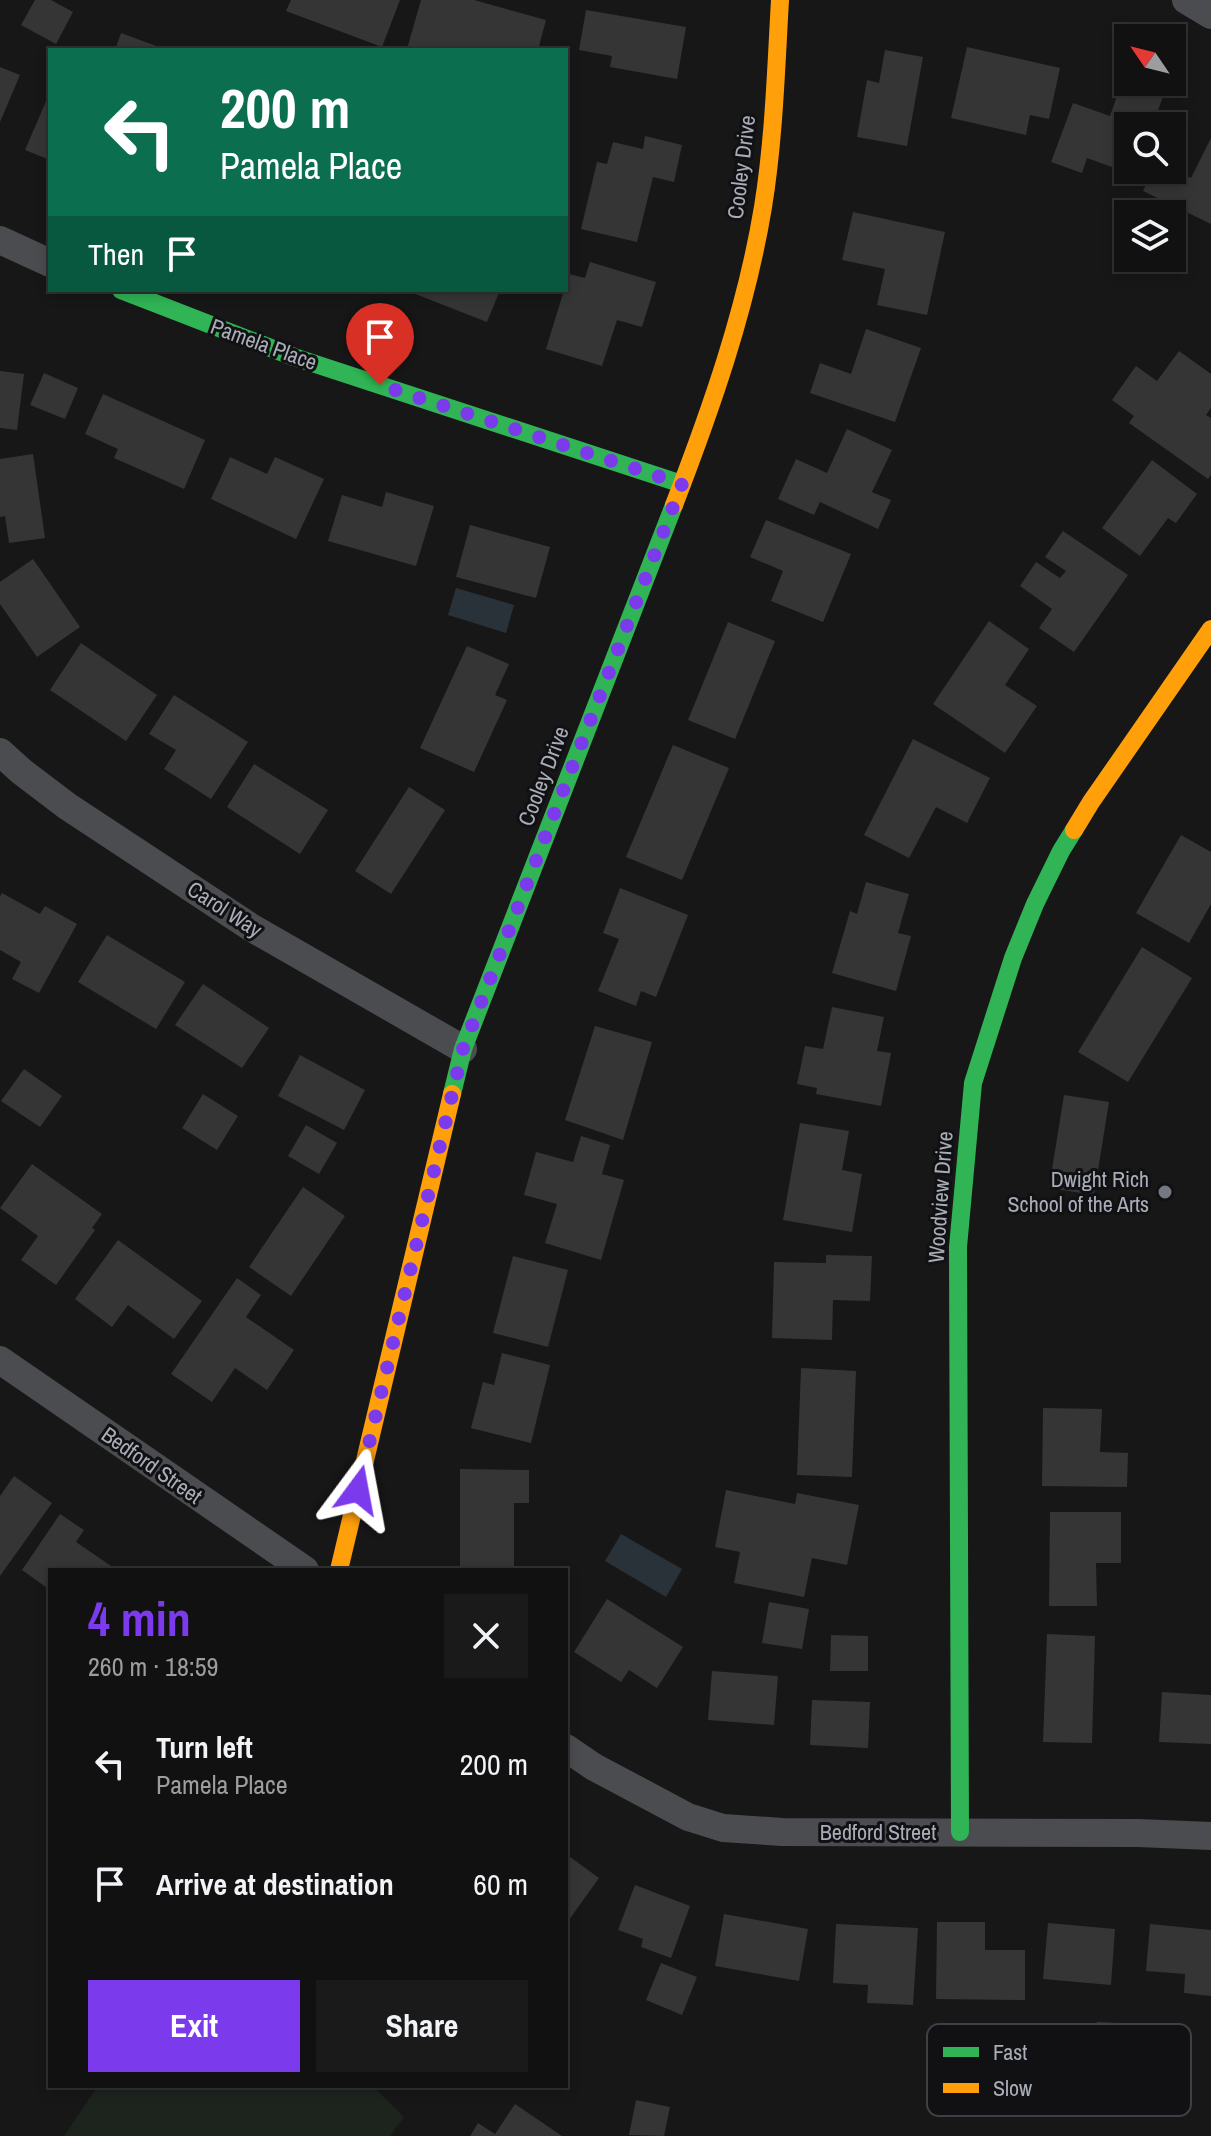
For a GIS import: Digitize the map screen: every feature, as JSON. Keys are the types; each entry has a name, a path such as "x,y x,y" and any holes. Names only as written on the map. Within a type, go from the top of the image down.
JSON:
{"street":[{"name":"Cooley Drive","path":"339,1568 463,1049 682,484 740,310 762,208 780,0"},
{"path":"1186,0 1211,15"},
{"path":"0,240 48,262"},
{"name":"Pamela Place","path":"126,292 294,357 682,484"},
{"name":"Woodview Drive","path":"960,1832 958,1247 973,1083 1013,958 1061,851 1091,802 1211,629"},
{"name":"Carol Way","path":"0,752 67,806 252,928 463,1049"},
{"name":"Bedford Street","path":"0,1360 302,1568"},
{"name":"Bedford Street","path":"568,1749 594,1767 688,1817 723,1828 782,1832 1211,1836"}],"shaded area":[{"path":"456,588 514,605 506,633 448,615"},
{"path":"621,1534 682,1569 666,1597 605,1561"},
{"path":"97,2088 375,2088 404,2117 390,2136 64,2136"}],"building":[{"path":"35,0 51,0 73,12 56,44 21,25"},
{"path":"291,0 400,0 382,47 286,11"},
{"path":"421,0 474,0 546,20 539,48 407,48"},
{"path":"586,10 686,27 677,79 610,67 612,56 579,50"},
{"path":"121,33 159,47 159,48 116,48"},
{"path":"967,47 1060,68 1049,119 1030,115 1026,135 951,118"},
{"path":"885,50 923,57 907,146 857,137 867,80 879,83"},
{"path":"0,67 20,75 0,122"},
{"path":"1117,96 1163,96 1157,112 1114,112 1114,168 1087,158 1082,173 1051,162 1073,103 1110,116"},
{"path":"48,97 48,159 25,150"},
{"path":"645,136 682,145 674,182 653,177 637,242 581,229 597,162 607,164 613,142 643,149"},
{"path":"1211,138 1211,224 1186,212 1186,200 1162,200 1143,191 1146,184 1186,184 1186,176 1191,178"},
{"path":"853,212 945,232 927,315 877,305 885,269 842,260"},
{"path":"590,262 656,282 642,327 617,320 602,366 546,349 563,292 568,292 569,274 585,278"},
{"path":"410,292 499,292 487,322"},
{"path":"866,329 921,348 895,422 810,393 820,363 851,374"},
{"path":"1179,351 1211,374 1211,408 1206,415 1211,418 1211,475 1208,479 1129,423 1134,416 1112,400 1136,366 1157,381"},
{"path":"0,371 24,374 17,430 0,428"},
{"path":"44,373 78,388 65,419 30,405"},
{"path":"103,394 205,440 184,489 114,458 118,449 85,434"},
{"path":"847,429 892,450 872,492 891,500 878,529 820,502 814,515 778,499 796,459 827,473"},
{"path":"33,454 45,538 9,543 5,516 0,517 0,459"},
{"path":"230,457 267,474 275,457 324,479 296,539 211,499"},
{"path":"1152,460 1197,494 1176,523 1168,518 1140,556 1102,528"},
{"path":"386,492 434,506 416,566 328,541 342,495 382,507"},
{"path":"766,520 851,554 823,622 771,601 783,571 750,557"},
{"path":"470,525 550,547 536,598 456,577"},
{"path":"1063,531 1128,575 1074,652 1039,628 1052,609 1020,586 1036,562 1060,578 1066,571 1045,557"},
{"path":"33,559 80,627 37,657 0,604 0,582"},
{"path":"989,621 1029,649 1005,685 1037,706 1005,753 933,704"},
{"path":"728,622 775,641 735,739 688,720"},
{"path":"81,643 157,695 126,741 50,690"},
{"path":"467,646 509,664 495,695 507,700 474,772 420,748"},
{"path":"174,695 248,742 211,799 164,769 176,750 149,734"},
{"path":"913,739 990,778 967,823 936,807 909,858 864,835"},
{"path":"673,745 729,768 682,880 626,857"},
{"path":"254,764 328,810 300,854 227,807"},
{"path":"409,787 445,810 391,894 355,871"},
{"path":"1181,835 1211,852 1211,904 1189,943 1136,913"},
{"path":"866,882 909,894 898,933 911,936 896,991 832,973 850,911 857,914"},
{"path":"620,888 688,915 656,997 641,991 636,1006 598,991 619,939 603,933"},
{"path":"2,893 40,914 45,906 77,924 39,993 12,979 21,962 0,950"},
{"path":"107,935 185,982 156,1029 78,982"},
{"path":"1142,947 1192,978 1128,1082 1078,1052"},
{"path":"203,984 269,1028 242,1068 175,1025"},
{"path":"832,1007 884,1017 877,1051 891,1053 881,1106 816,1094 817,1088 797,1084 805,1046 823,1049"},
{"path":"595,1026 652,1042 623,1140 565,1120"},
{"path":"300,1055 365,1090 344,1130 278,1096"},
{"path":"24,1069 62,1096 40,1127 1,1101"},
{"path":"203,1094 238,1116 217,1150 182,1128"},
{"path":"1064,1095 1109,1102 1094,1195 1049,1188"},
{"path":"800,1123 849,1131 842,1170 862,1174 852,1232 783,1220"},
{"path":"306,1125 337,1143 319,1174 288,1156"},
{"path":"581,1136 610,1145 602,1174 624,1180 601,1260 545,1243 557,1204 524,1195 536,1152 573,1162"},
{"path":"32,1164 102,1214 92,1228 95,1230 56,1285 21,1260 38,1236 0,1208"},
{"path":"303,1187 345,1216 291,1296 249,1267"},
{"path":"118,1240 202,1301 174,1339 128,1305 112,1327 75,1299"},
{"path":"826,1255 872,1256 870,1301 833,1300 832,1340 772,1338 774,1262 826,1263"},
{"path":"513,1256 568,1270 548,1347 493,1333"},
{"path":"237,1278 261,1295 246,1317 294,1350 267,1390 235,1368 212,1402 171,1374"},
{"path":"502,1353 550,1365 531,1443 471,1428 483,1382 494,1385"},
{"path":"801,1368 856,1371 852,1477 797,1475"},
{"path":"1043,1408 1102,1409 1100,1452 1128,1453 1127,1487 1042,1486"},
{"path":"460,1469 529,1470 529,1503 514,1503 514,1568 460,1568"},
{"path":"14,1476 52,1503 0,1576 0,1496"},
{"path":"726,1490 795,1504 797,1493 859,1505 847,1565 812,1558 804,1597 734,1583 740,1552 715,1547"},
{"path":"1050,1512 1121,1512 1121,1563 1096,1563 1097,1606 1049,1606"},
{"path":"60,1514 84,1530 76,1542 114,1568 48,1568 48,1589 22,1570"},
{"path":"607,1599 683,1647 657,1688 629,1670 621,1682 574,1652"},
{"path":"769,1602 809,1609 802,1649 762,1643"},
{"path":"1047,1634 1095,1636 1092,1743 1043,1742"},
{"path":"831,1635 868,1636 868,1671 830,1671"},
{"path":"712,1671 778,1676 774,1725 708,1720"},
{"path":"1162,1692 1211,1695 1211,1744 1159,1742"},
{"path":"812,1700 870,1702 868,1748 810,1745"},
{"path":"568,1855 599,1878 568,1921"},
{"path":"635,1885 690,1906 671,1958 641,1947 643,1939 618,1930"},
{"path":"724,1914 808,1929 799,1981 715,1966"},
{"path":"937,1922 985,1922 985,1950 1025,1950 1025,2000 936,1999"},
{"path":"1048,1923 1115,1929 1111,1985 1043,1979"},
{"path":"836,1924 918,1928 913,2005 867,2003 868,1985 833,1983"},
{"path":"1150,1924 1211,1930 1211,1996 1184,1993 1185,1974 1146,1971"},
{"path":"661,1963 697,1977 682,2015 646,2000"},
{"path":"1097,2022 1137,2024 1097,2024"},
{"path":"636,2100 670,2107 664,2136 629,2135"},
{"path":"515,2104 562,2136 470,2136 478,2123 495,2134"}],"traffic: fast":[{"path":"126,292 294,357 682,484"},
{"path":"452,1094 463,1049 674,505"},
{"path":"960,1832 958,1247 973,1083 1013,958 1035,904 1074,830"}],"traffic: slow":[{"path":"674,505 726,359 756,245 770,156 780,0"},
{"path":"1074,830 1211,629"},
{"path":"339,1568 452,1094"}],"place":[{"name":"Dwight Rich School of the Arts","path":"1165,1192"}],"route":[{"path":"358,1490 463,1049 682,484 380,385"}]}
